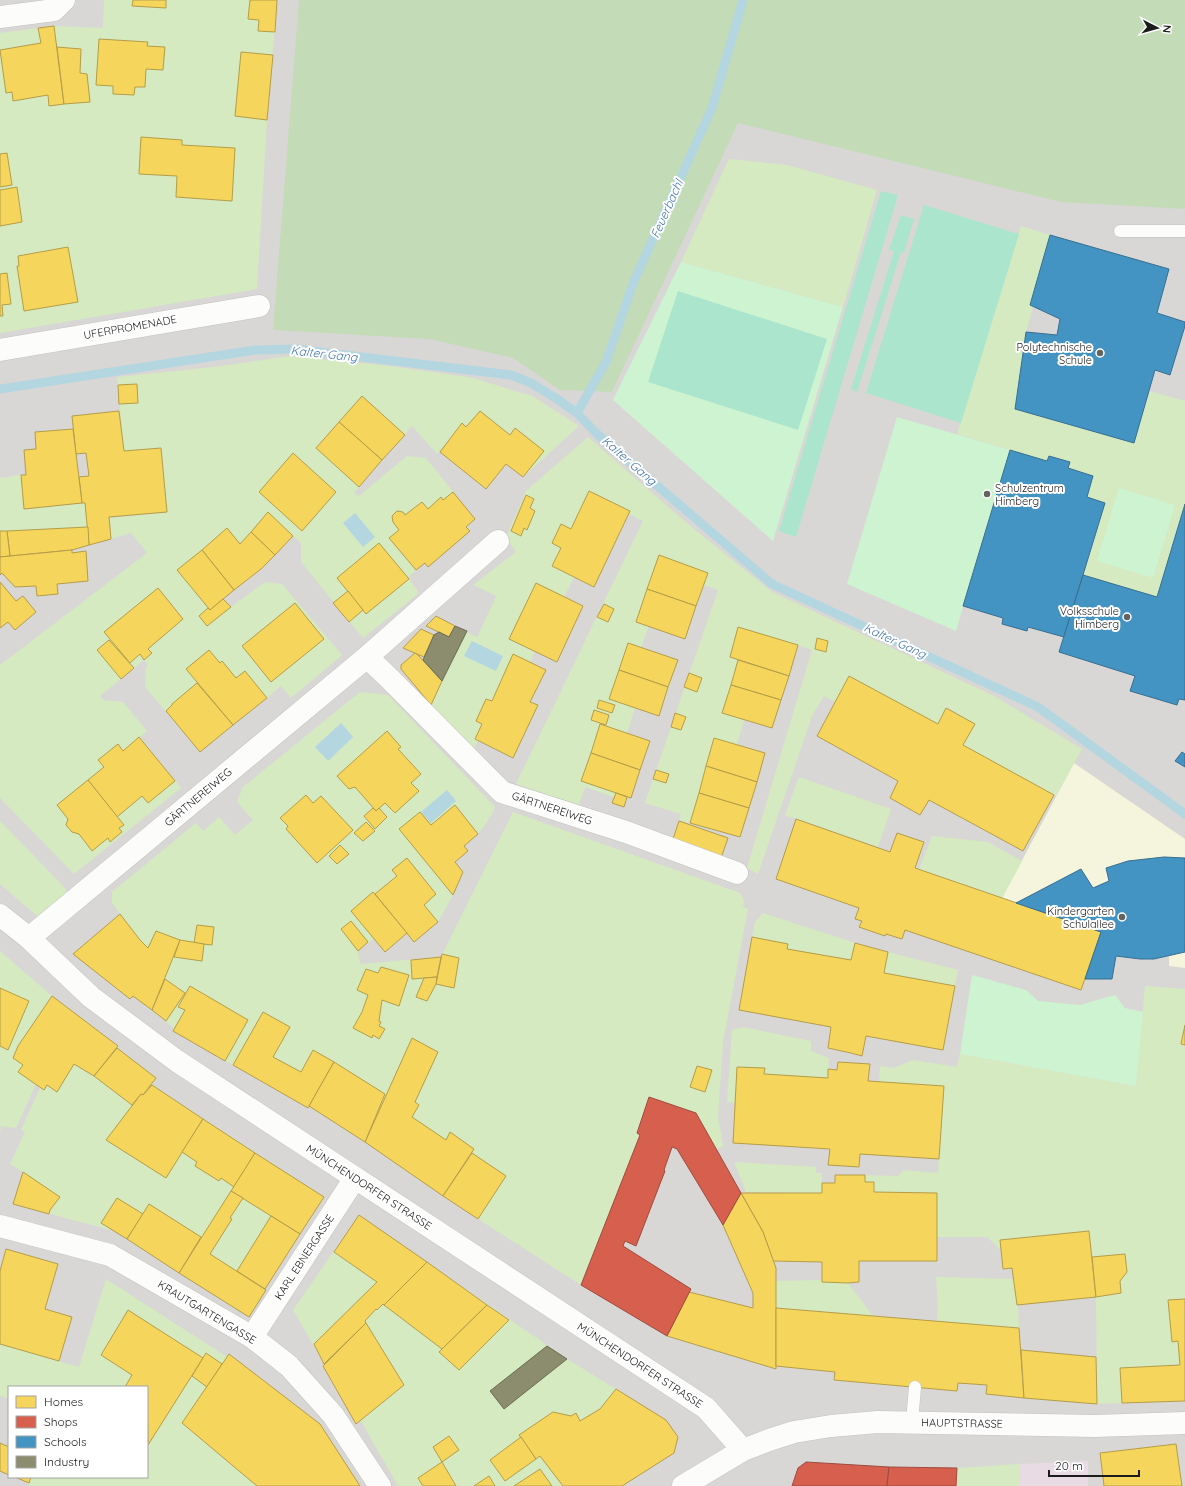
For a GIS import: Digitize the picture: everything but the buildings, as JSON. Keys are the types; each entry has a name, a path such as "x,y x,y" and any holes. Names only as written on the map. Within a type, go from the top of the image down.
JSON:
{"street":[{"path":"0,17 54,10 64,0"},
{"name":"UFERPROMENADE","path":"0,350 259,306"},
{"name":"GÄRTNEREIWEG","path":"29,938 367,657 498,541"},
{"name":"GÄRTNEREIWEG","path":"367,657 502,792 626,832 737,873"},
{"name":"MÜNCHENDORFER STRASSE","path":"0,915 29,938 91,997 177,1061 706,1408 743,1450"},
{"name":"KARL EBNERGASSE","path":"252,1337 355,1178"},
{"name":"KRAUTGARTENGASSE","path":"0,1226 110,1255 252,1337 289,1366 333,1415 380,1486"},
{"name":"HAUPTSTRASSE","path":"683,1486 743,1450 794,1432 831,1426 878,1422 1095,1426 1185,1423"}],"lane":[{"path":"1120,231 1185,231"},
{"path":"912,1422 915,1387"}],"shaded area":[{"path":"0,0 1185,0 1185,1486 0,1486"},
{"path":"473,585 496,596 477,637 436,616"},
{"path":"1074,763 1185,839 1185,968 1169,966 1169,956 1154,959 1140,959 1116,956 1112,979 1085,979 1101,932 1002,898"},
{"path":"0,1396 8,1399 8,1478 31,1478 28,1486 0,1486"},
{"path":"1088,1461 1088,1486 1020,1486 1019,1464"}],"green space":[{"path":"104,0 277,0 267,120 257,289 0,333 0,33 54,26 103,28"},
{"path":"299,0 1185,0 1185,209 1061,202 738,123 612,392 560,390 513,358 429,339 273,330"},
{"path":"729,159 787,165 877,190 843,307 681,262"},
{"path":"881,191 898,195 796,537 779,531"},
{"path":"924,205 1019,234 961,423 866,393"},
{"path":"901,215 914,219 904,253 901,252 857,392 851,389 894,251 889,250"},
{"path":"1021,226 1050,235 1030,305 1033,307 1026,332 1015,409 1134,442 1149,391 1185,401 1185,505 1157,597 1083,575 1105,503 1087,497 1093,476 1068,468 1070,462 1049,456 1047,461 957,434"},
{"path":"681,262 843,307 773,541 613,400"},
{"path":"678,291 827,339 798,430 648,382"},
{"path":"290,356 390,366 473,378 532,396 579,426 523,477 544,451 516,428 510,435 466,427 462,424 437,454 412,426 354,493 359,496 407,456 426,458 475,519 467,527 470,531 428,567 425,563 408,577 419,593 363,638 301,562 301,543 293,536 261,569 223,599 231,607 265,582 282,584 342,655 291,698 281,686 200,752 145,687 146,667 148,665 144,660 100,696 103,700 123,702 147,731 140,737 181,788 74,874 0,798 0,665 147,553 131,533 111,539 110,518 167,512 161,448 124,451 117,377 214,367"},
{"path":"897,417 1010,450 956,631 847,584"},
{"path":"588,437 689,525 772,592 994,696 1082,749 1056,796 963,745 973,723 947,707 938,724 835,702 824,696 812,716 758,874 747,868 812,650 795,644 772,728 744,720 737,745 765,753 740,837 679,820 681,814 645,803 718,590 704,585 685,639 649,626 641,647 678,660 659,716 635,708 627,733 650,741 631,798 616,793 614,797 585,787 578,807 516,784 643,521 629,514 594,587 574,577 564,597 583,606 557,662 535,651 530,662 546,670 531,701 536,704 510,756 478,741 473,750 431,705 467,631 477,637 496,596 473,585 516,552 506,538 526,491"},
{"path":"21,475 24,509 85,503 89,545 72,550 0,556 0,478"},
{"path":"1119,488 1175,505 1153,578 1097,561"},
{"path":"360,692 388,695 495,807 482,829 464,846 468,851 455,862 453,895 438,922 414,942 407,933 385,952 374,938 358,951 360,964 441,957 513,812 740,893 744,901 743,907 748,909 723,1042 718,1116 723,1146 716,1150 696,1113 649,1097 637,1133 640,1135 581,1285 478,1219 365,1142 309,1106 308,1108 173,1031 174,1028 133,996 130,999 73,954 120,914 112,903 112,892 196,823 203,831 219,817 235,835 253,820 237,802 243,787"},
{"path":"799,777 891,809 878,847 785,815"},
{"path":"0,821 66,889 67,894 38,917 0,884"},
{"path":"932,836 988,842 1022,861 1002,898 919,870"},
{"path":"763,913 855,943 851,960 787,949 788,944 752,937 755,922"},
{"path":"0,951 52,996 118,1046 118,1048 156,1078 152,1085 324,1197 265,1289 266,1290 249,1317 114,1231 13,1204 23,1172 10,1164 25,1132 21,1130 40,1088 36,1084 16,1128 1,1126 0,1133"},
{"path":"888,952 958,970 955,986 884,973"},
{"path":"972,975 1026,990 1038,1001 1080,1005 1115,995 1125,1008 1143,1012 1136,1086 960,1054"},
{"path":"1145,986 1185,989 1185,1025 1181,1044 1185,1045 1185,1364 1120,1368 1122,1403 1097,1404 1096,1297 1089,1231 1001,1240 1001,1250 987,1237 937,1237 937,1193 874,1192 874,1182 865,1182 865,1175 898,1176 904,1170 938,1173 944,1086 879,1082 880,1066 894,1068 913,1060 957,1067 960,1054 1136,1086"},
{"path":"743,1027 811,1041 811,1051 829,1058 828,1078 764,1074 764,1068 737,1067 735,1103 727,1102 732,1030"},
{"path":"734,1162 816,1167 816,1173 822,1173 822,1193 746,1192"},
{"path":"359,1215 567,1359 666,1420 622,1486 398,1486 361,1421 356,1424 323,1366 324,1363 293,1310"},
{"path":"936,1277 1014,1279 1018,1305 1019,1328 937,1321 938,1305"},
{"path":"106,1279 227,1357 182,1423 257,1486 28,1486 31,1478 148,1478 148,1386 8,1386 8,1399 0,1396 0,1344 79,1367"},
{"path":"822,1280 822,1282 848,1283 873,1316 776,1308 776,1281"},
{"path":"1019,1464 1020,1486 887,1486 889,1467 957,1468"}],"water":[{"path":"355,513 375,537 363,547 343,523"},
{"path":"472,641 503,656 496,671 464,656"},
{"path":"341,723 353,737 328,761 315,747"},
{"path":"447,790 456,801 431,823 421,812"}],"waterway":[{"name":"Feuerbachl","path":"577,413 606,362 634,281 712,108 743,0"},
{"name":"Kalter Gang","path":"0,389 255,350 295,349 511,375 531,383 577,413 597,434 772,584 1038,707 1185,814"}],"place":[{"name":"Polytechnische Schule","path":"1100,353"},
{"name":"Schulzentrum Himberg","path":"987,494"},
{"name":"Volksschule Himberg","path":"1127,617"},
{"name":"Kindergarten Schulallee","path":"1122,917"}]}
